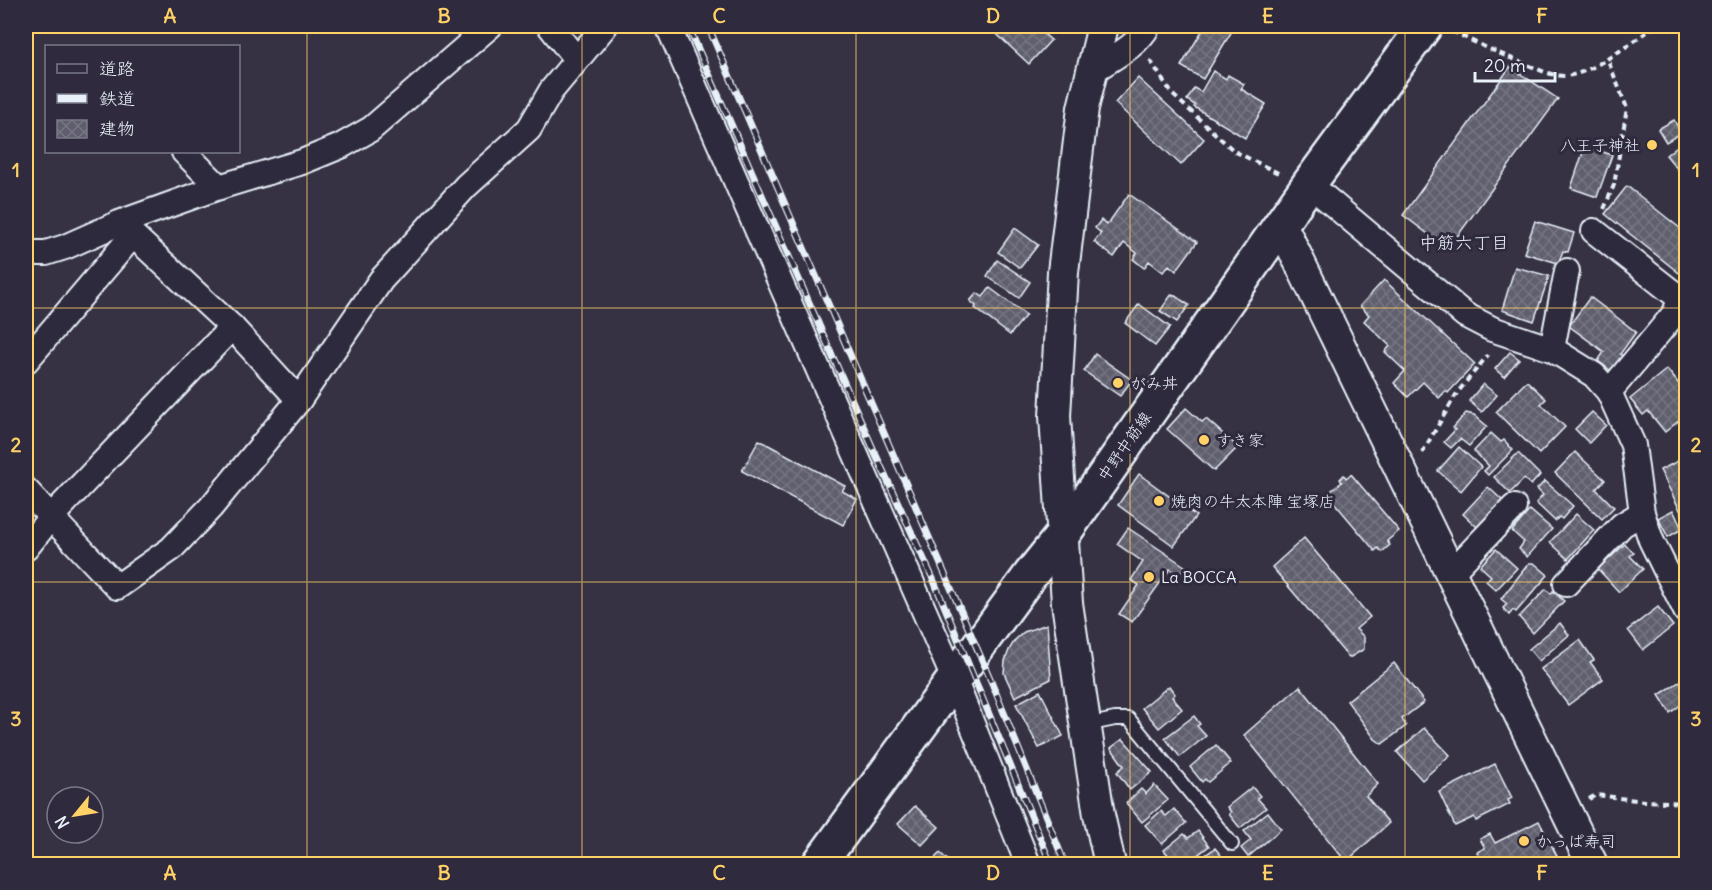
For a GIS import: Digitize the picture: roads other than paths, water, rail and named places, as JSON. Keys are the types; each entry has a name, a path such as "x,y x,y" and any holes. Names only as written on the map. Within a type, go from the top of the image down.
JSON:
{"main road":[{"name":"中野中筋線","path":"819,864 1031,574 1064,533 1281,224 1298,181 1435,26"}],"street":[{"path":"26,253 46,253 126,229 219,187 302,162 342,146 371,129 490,26"},
{"path":"550,26 576,59"},
{"path":"26,489 117,587 171,549 218,499 299,400 381,280 466,186 529,129 551,91 605,26"},
{"path":"668,26 954,680 1028,864"},
{"path":"1102,26 1083,108 1062,284 1055,416 1067,603 1099,815 1110,864"},
{"path":"1091,72 1143,32"},
{"path":"185,153 219,187"},
{"path":"1298,181 1465,315 1492,328 1552,349 1594,375 1609,392 1633,445 1642,513 1651,540 1686,611"},
{"path":"1281,224 1593,864"},
{"path":"126,229 232,327 299,400"},
{"path":"26,361 126,229"},
{"path":"1594,231 1684,297 1675,313 1609,392"},
{"path":"1552,349 1567,271"},
{"path":"26,548 51,517 232,327"},
{"path":"1451,573 1514,507"},
{"path":"1566,584 1622,525 1642,513"}],"lane":[{"path":"1085,726 1115,719 1129,719 1232,844"}],"railway":[{"path":"688,26 875,453 934,581 1051,864"},
{"path":"708,26 992,683 1065,864"}],"place":[{"name":"八王子神社","path":"1652,145"},
{"name":"がみ丼","path":"1118,383"},
{"name":"すき家","path":"1204,440"},
{"name":"焼肉の牛太本陣 宝塚店","path":"1159,501"},
{"name":"La BOCCA","path":"1149,577"},
{"name":"かっぱ寿司","path":"1524,841"}],"district":[{"name":"中筋六丁目","path":"1464,242"}]}
